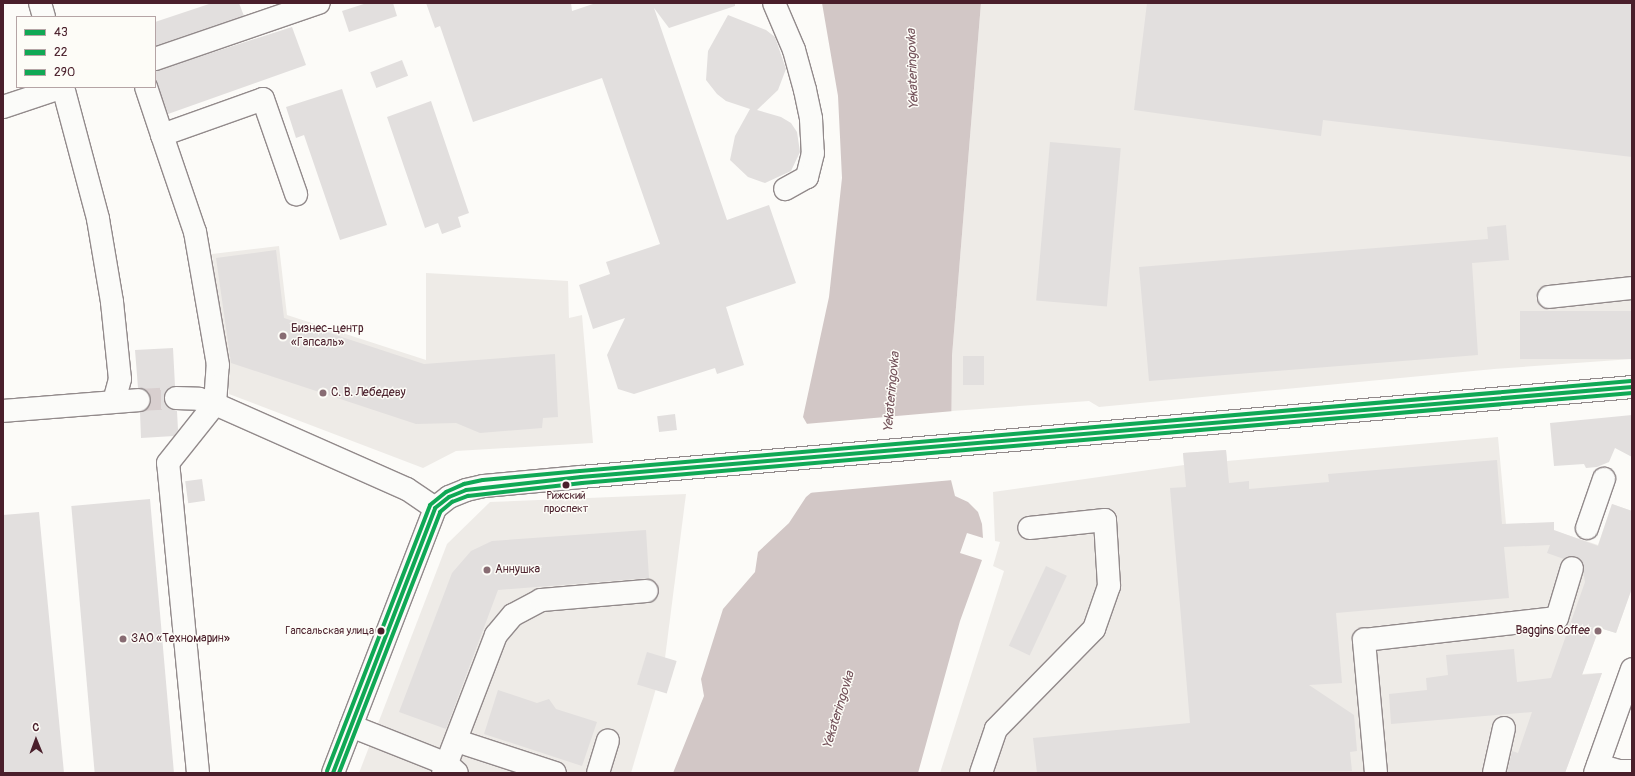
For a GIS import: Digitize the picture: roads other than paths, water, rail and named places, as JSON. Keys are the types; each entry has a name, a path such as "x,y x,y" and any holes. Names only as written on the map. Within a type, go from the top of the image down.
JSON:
{"street":[{"path":"40,3 44,16"},
{"path":"156,59 319,3"},
{"path":"774,3 794,50 811,119 813,153 807,177 785,188"},
{"path":"3,107 60,88"},
{"path":"63,88 98,218 112,302 120,379 114,401"},
{"path":"146,88 196,232 218,366 215,404 168,463 198,773"},
{"path":"162,135 263,99 296,194"},
{"path":"1549,297 1632,288"},
{"path":"333,773 435,508 449,497 484,486 977,442 1632,388"},
{"path":"176,398 199,399 215,404 407,489 435,508"},
{"path":"3,411 139,400"},
{"path":"1587,528 1604,479"},
{"path":"981,773 996,729 1094,629 1109,586 1105,520 1029,528"},
{"path":"1376,773 1364,640 1557,618 1572,568"},
{"path":"351,726 449,770 457,741 496,634 514,614 541,600 647,591"},
{"path":"1632,669 1597,769 1619,772 1632,771"},
{"path":"1494,773 1504,728"},
{"path":"457,741 555,773"},
{"path":"598,773 608,742"}],"water":[{"name":"Yekateringovka","path":"822,3 981,3 952,356 951,480 955,496 968,502 978,512 982,524 983,538 967,533 960,553 982,560 960,621 918,773 673,773 704,696 701,679 723,609 755,572 758,552 789,523 806,497 812,492 807,424 803,417 829,297 842,178 838,96"}],"tunnel":[{"path":"139,400 176,398"}],"place":[{"name":"Бизнес-центр «Гапсаль»","path":"283,336"},
{"name":"С. В. Лебедеву","path":"323,393"},
{"name":"Рижский проспект","path":"566,485"},
{"name":"Аннушка","path":"487,570"},
{"name":"Гапсальская улица","path":"381,631"},
{"name":"Baggins Coffee","path":"1598,631"},
{"name":"ЗАО «Техномарин»","path":"123,639"}]}
